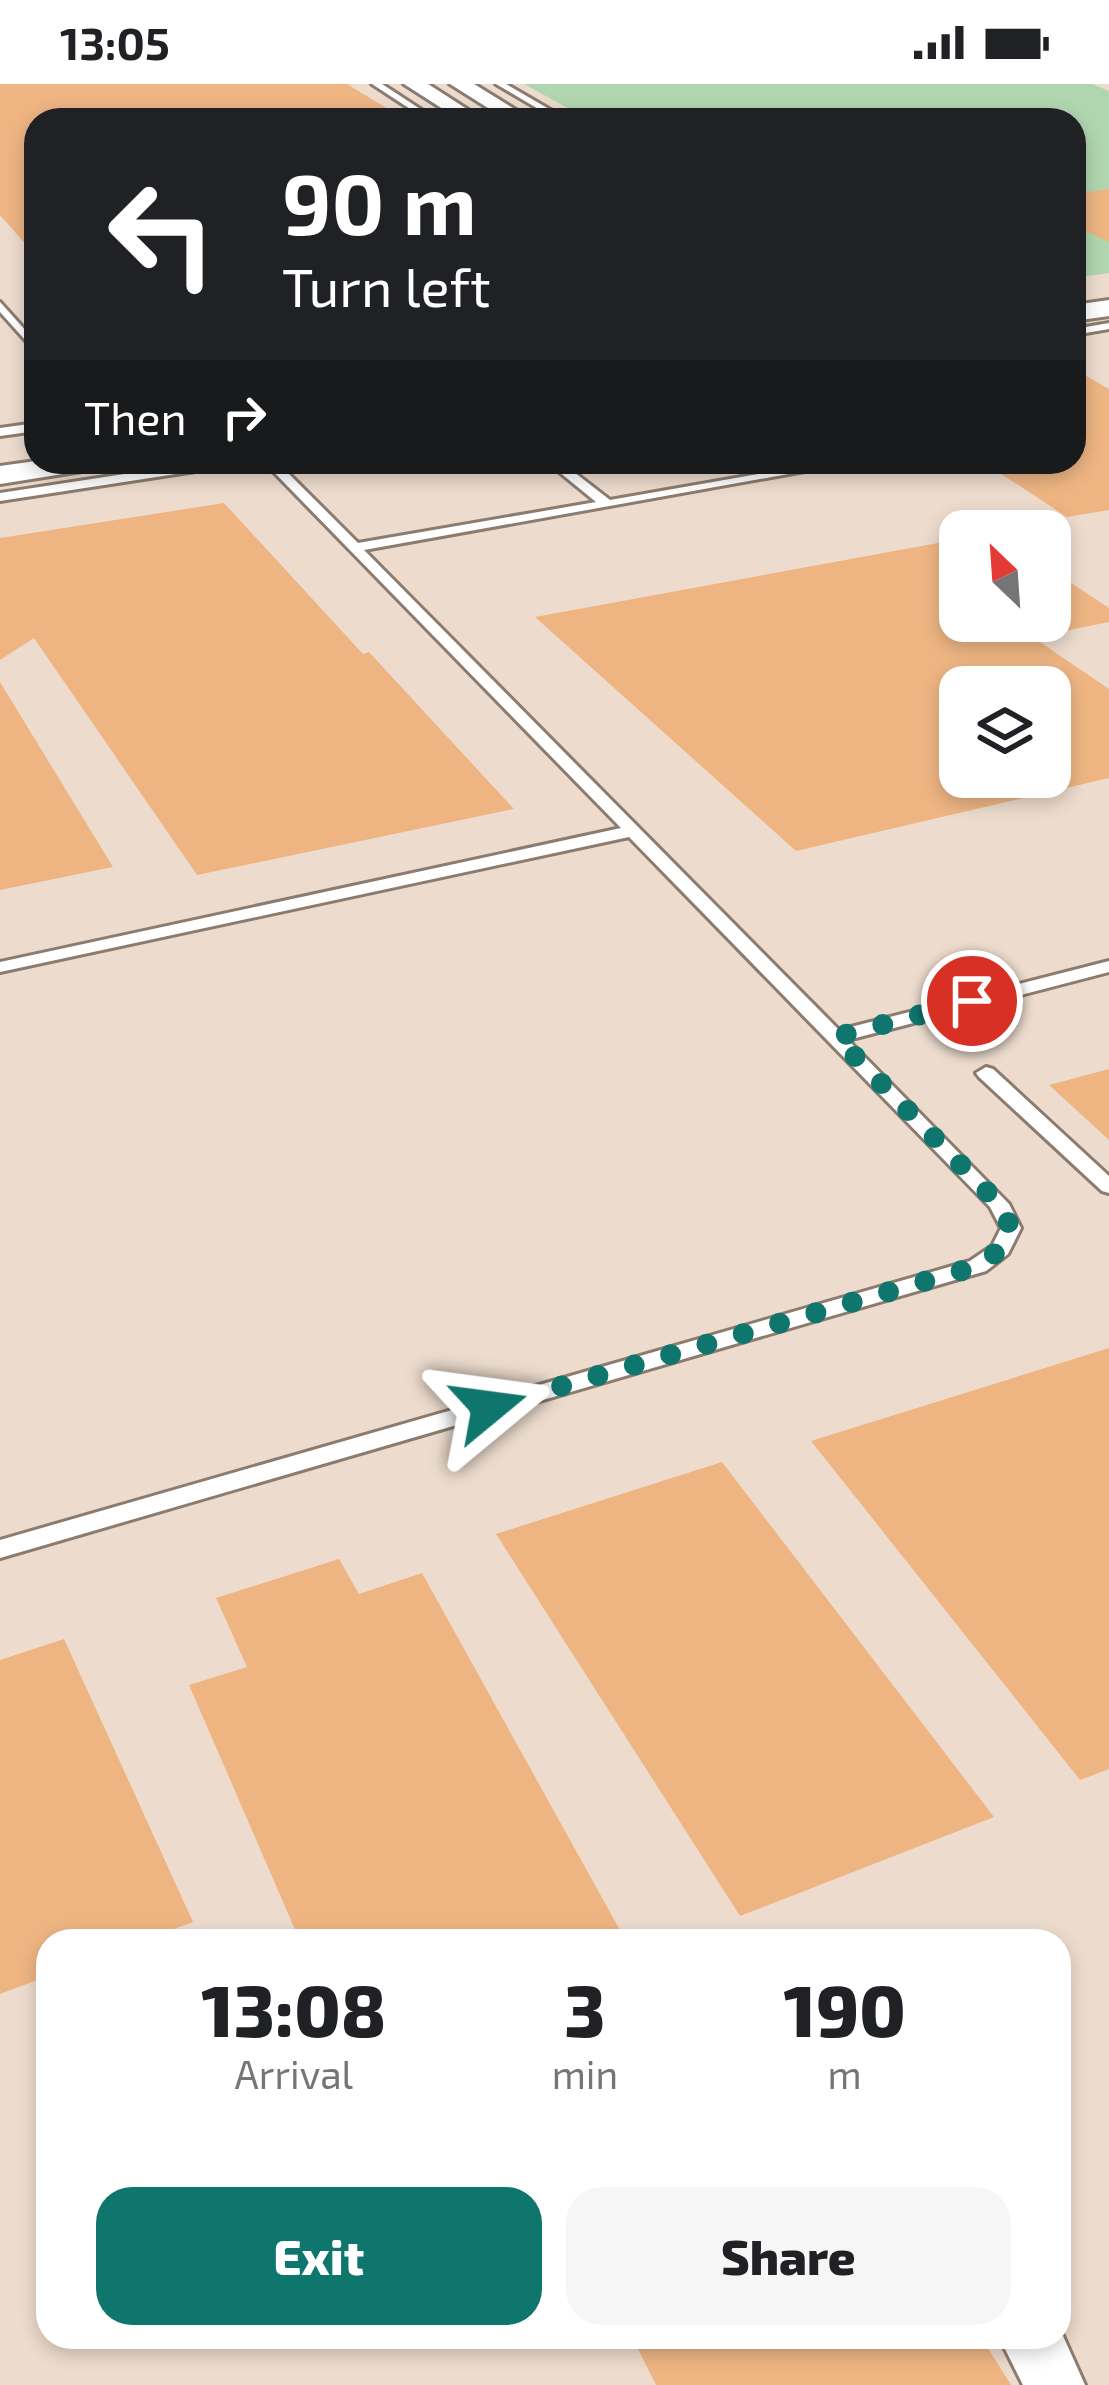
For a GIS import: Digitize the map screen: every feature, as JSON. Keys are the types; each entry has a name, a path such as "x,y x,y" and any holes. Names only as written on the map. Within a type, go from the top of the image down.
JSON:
{"street":[{"path":"414,84 454,108"},
{"path":"460,84 501,108"},
{"path":"1038,2349 1054,2385"}],"lane":[{"path":"376,84 414,108"},
{"path":"500,84 543,108"},
{"path":"0,305 24,334"},
{"path":"0,497 150,474"},
{"path":"0,1549 978,1266 1001,1249 1011,1228 999,1204 282,474"},
{"path":"568,474 607,504"},
{"path":"354,548 780,474"},
{"path":"0,967 632,831"},
{"path":"836,1037 1109,966"},
{"path":"986,1073 1109,1187"}],"green space":[{"path":"524,84 1092,84 1109,91 1109,273 1086,276 1086,108 567,108"}],"building":[{"path":"0,84 347,84 386,108 24,108 24,242 0,215"},
{"path":"1109,189 1109,242 1086,231 1086,192"},
{"path":"1086,376 1109,389 1109,510 1071,516 1071,510 1056,510 1001,474 1086,474"},
{"path":"224,503 514,809 197,875 34,638 0,660 0,538"},
{"path":"939,543 939,642 1040,642 1109,689 1109,778 1071,787 1071,666 939,666 939,798 1023,798 796,851 535,617"},
{"path":"1071,583 1109,608 1109,622 1071,630"},
{"path":"0,682 113,867 0,890"},
{"path":"1109,1069 1109,1140 1049,1085"},
{"path":"1109,1348 1109,1769 1080,1780 811,1441"},
{"path":"722,1462 994,1817 740,1916 496,1534"},
{"path":"339,1559 359,1594 422,1573 619,1929 295,1929 189,1685 247,1667 216,1598"},
{"path":"64,1639 193,1922 174,1929 36,1929 36,1980 0,1994 0,1660"},
{"path":"638,2349 988,2349 1011,2385 656,2385"}],"route":[{"path":"489,1407 978,1266 1001,1249 1011,1228 999,1204 836,1037 972,1001"}]}
